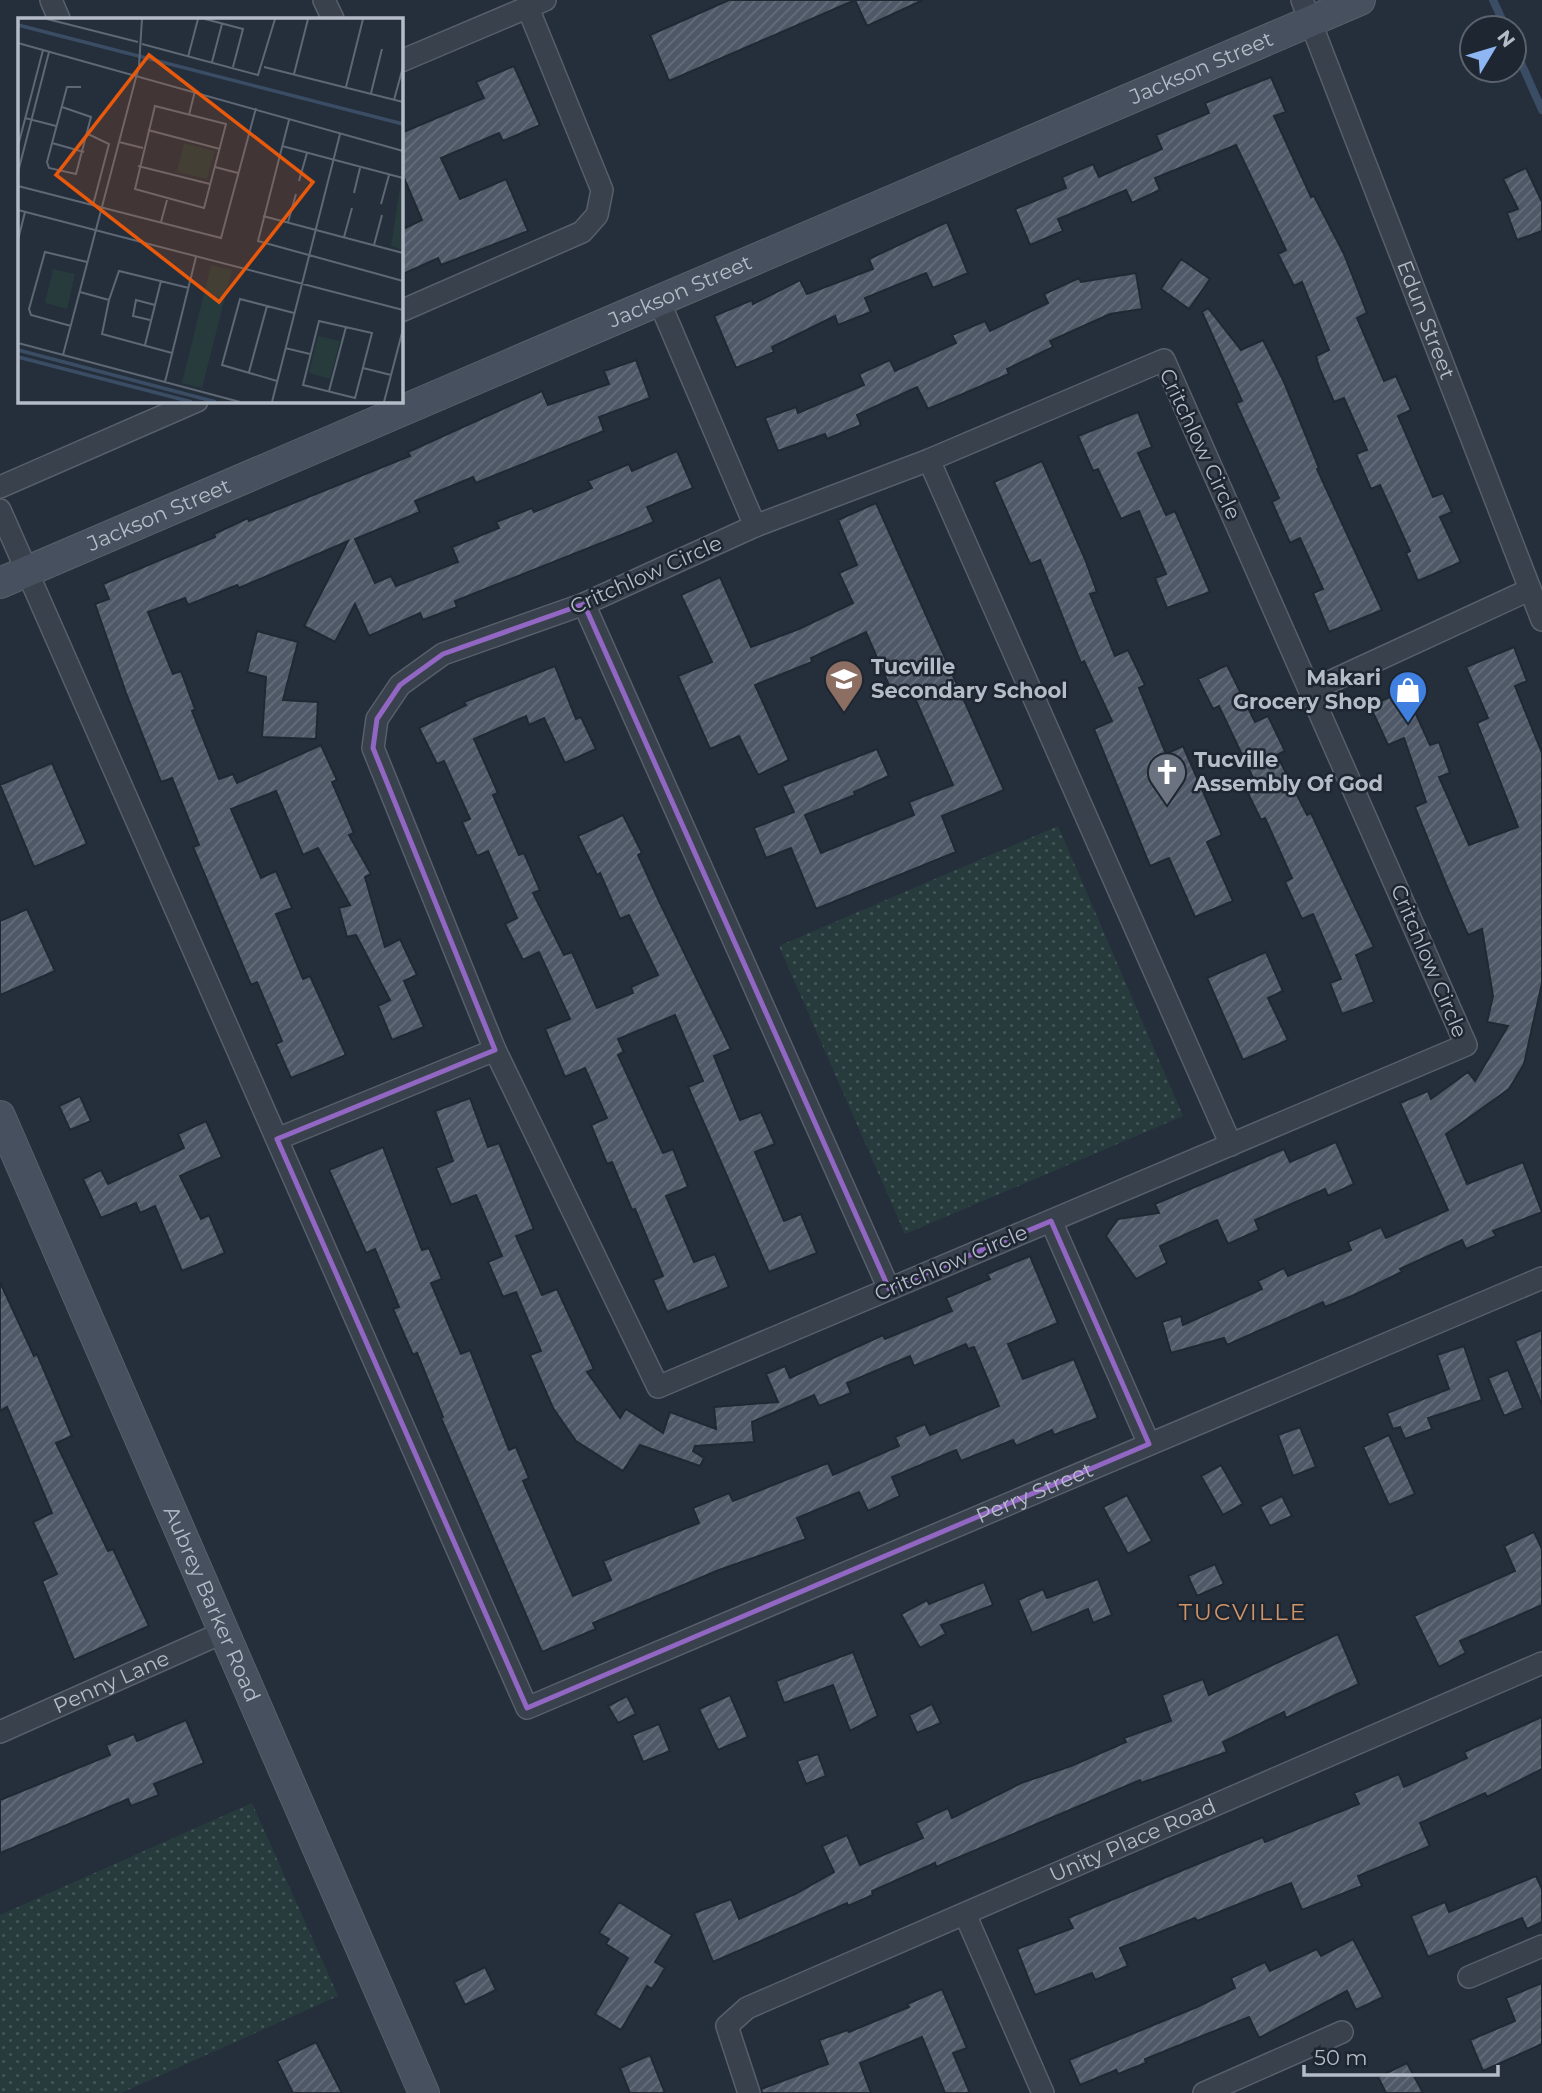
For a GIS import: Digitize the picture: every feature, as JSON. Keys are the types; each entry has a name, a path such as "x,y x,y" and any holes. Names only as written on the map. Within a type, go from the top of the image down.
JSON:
{"street":[{"path":"51,0 59,18"},
{"path":"324,0 332,18"},
{"name":"Jackson Street","path":"0,583 659,301 1307,10 1360,0"},
{"path":"402,61 537,4 602,191 597,215 582,232 402,312"},
{"name":"Edun Street","path":"1307,10 1542,620"},
{"path":"659,301 755,526"},
{"name":"Critchlow Circle","path":"1164,360 1466,1045 658,1387 495,1050 373,748 377,719 400,685 443,654 584,604 755,526 929,460 1164,360"},
{"path":"0,487 195,402"},
{"path":"929,460 1231,1144"},
{"path":"0,510 277,1139 495,1050"},
{"path":"1310,691 1529,590"},
{"path":"584,604 889,1289"},
{"name":"Aubrey Barker Road","path":"0,1116 424,2093"},
{"name":"Perry Street","path":"277,1139 527,1708 1542,1278"},
{"path":"1051,1221 1149,1444"},
{"name":"Penny Lane","path":"0,1732 224,1632"},
{"name":"Unity Place Road","path":"749,2093 727,2026 747,2008 1542,1663"},
{"path":"965,1914 1043,2093"},
{"path":"1469,1977 1542,1946"},
{"path":"1204,2093 1342,2032"}],"highlighted area":[{"path":"584,604 889,1289 1051,1221 1149,1444 527,1708 277,1139 495,1050 373,748 377,719 400,685 443,654"}],"green space":[{"path":"1058,826 1183,1116 905,1234 779,946"},
{"path":"252,1803 338,1996 121,2093 0,2093 0,1915"}],"building":[{"path":"729,0 855,0 669,81 650,35"},
{"path":"855,0 923,0 867,26"},
{"path":"514,66 540,125 503,141 499,133 441,158 460,199 506,179 528,231 441,265 438,258 402,275 402,230 422,220 402,173 402,133 484,98 476,82"},
{"path":"1271,77 1286,112 1274,116 1311,197 1314,196 1344,254 1367,313 1357,318 1384,381 1396,376 1411,410 1398,416 1433,497 1443,493 1452,512 1440,517 1461,562 1418,581 1406,553 1410,551 1380,485 1371,489 1356,454 1367,450 1344,398 1334,402 1319,367 1316,356 1329,350 1302,282 1294,286 1278,254 1286,250 1236,145 1155,178 1160,190 1132,203 1126,190 1058,219 1063,231 1030,245 1015,209 1066,188 1062,177 1093,164 1099,177 1162,149 1156,135 1209,113 1205,103"},
{"path":"1526,168 1542,202 1542,231 1517,240 1507,213 1518,209 1503,179"},
{"path":"947,222 968,273 933,288 926,273 865,298 871,312 838,325 835,316 772,347 774,352 736,368 714,316 752,300 753,304 800,280 807,294 873,269 869,259"},
{"path":"1181,259 1210,279 1189,309 1161,289"},
{"path":"1136,273 1142,309 1110,314 1050,341 1053,347 1007,369 1009,374 928,409 917,387 857,415 861,425 827,439 825,434 778,451 765,418 796,407 798,413 864,385 859,374 890,360 895,371 956,343 952,335 985,321 990,331 1048,303 1044,294 1079,278 1081,282"},
{"path":"1208,308 1241,350 1263,340 1284,382 1319,468 1317,469 1382,610 1329,632 1313,593 1323,589 1300,538 1290,543 1272,502 1279,498 1236,403 1242,401 1202,312"},
{"path":"636,360 650,398 599,417 604,431 476,483 473,477 415,501 420,512 355,539 375,583 391,576 396,586 458,562 452,547 499,528 496,522 532,508 534,512 592,488 588,481 629,464 632,471 677,451 693,488 647,507 654,522 455,601 457,607 423,620 420,613 369,636 355,604 335,642 304,626 348,541 239,588 237,585 188,605 185,598 148,612 173,674 181,671 195,709 192,711 219,779 233,774 237,783 321,745 337,780 332,782 354,833 349,835 371,874 365,877 385,947 400,939 417,975 404,981 424,1027 392,1040 378,1006 390,1000 356,935 347,937 339,908 350,905 318,848 303,855 276,791 231,809 261,878 276,871 292,908 276,914 303,979 310,976 346,1055 291,1078 276,1044 282,1041 257,982 251,985 193,847 199,845 172,778 161,782 126,693 95,604 109,599 103,584 215,537 214,534 248,518 249,521 410,456 408,452 542,391 548,405 609,384 604,371"},
{"path":"1138,412 1152,447 1138,453 1166,515 1175,511 1210,592 1167,608 1155,578 1166,574 1139,511 1121,519 1098,469 1093,471 1078,436"},
{"path":"1042,461 1085,559 1097,592 1090,594 1115,656 1128,650 1145,685 1139,688 1166,754 1183,746 1222,835 1207,842 1233,901 1195,917 1169,858 1150,866 1094,729 1112,721 1084,661 1081,663 1040,560 1030,564 994,482"},
{"path":"876,503 1004,790 942,816 956,852 816,909 791,848 766,858 754,828 794,812 782,786 877,749 889,776 854,792 855,795 805,815 821,853 914,815 909,802 953,785 911,689 894,697 866,632 811,658 812,662 755,685 789,760 758,775 739,736 710,749 678,676 712,662 681,595 720,577 751,647 799,629 853,603 839,573 857,565 838,520"},
{"path":"257,631 298,642 283,700 318,702 316,739 262,737 266,677 247,672"},
{"path":"1514,647 1527,681 1515,686 1542,753 1542,983 1524,1064 1509,1089 1446,1134 1467,1184 1523,1162 1542,1212 1493,1231 1496,1236 1466,1249 1462,1240 1400,1269 1402,1272 1354,1295 1325,1307 1323,1302 1227,1345 1224,1338 1171,1353 1162,1322 1181,1316 1183,1325 1262,1289 1258,1281 1284,1268 1288,1276 1351,1250 1348,1242 1381,1227 1386,1238 1448,1210 1400,1103 1428,1091 1431,1099 1468,1072 1475,1081 1508,1026 1487,1022 1493,996 1482,929 1468,935 1448,889 1415,807 1426,802 1404,738 1388,745 1370,706 1405,690 1430,745 1439,742 1450,773 1439,777 1469,845 1518,827 1477,723 1488,718 1466,667"},
{"path":"1227,665 1255,722 1268,716 1285,751 1277,755 1307,815 1311,813 1374,947 1356,955 1374,1002 1342,1014 1330,983 1341,979 1313,914 1302,919 1285,882 1292,878 1265,818 1261,820 1245,787 1255,782 1219,706 1213,709 1198,679"},
{"path":"555,666 576,719 581,717 596,749 565,763 544,718 529,725 526,716 474,739 498,793 493,795 519,855 524,853 540,890 533,893 564,955 572,952 597,1008 633,993 631,987 658,975 629,915 620,919 600,873 597,875 578,836 623,815 642,853 638,855 659,901 731,1049 714,1056 740,1120 761,1112 775,1144 755,1152 784,1221 801,1214 817,1253 769,1272 688,1087 703,1081 675,1015 618,1039 624,1052 618,1055 663,1153 673,1149 688,1187 666,1196 694,1262 715,1254 729,1287 667,1312 653,1280 663,1276 635,1209 632,1210 612,1162 607,1164 591,1125 607,1118 585,1068 565,1077 545,1029 570,1019 539,952 523,960 505,924 517,918 488,851 477,856 462,822 470,819 444,761 437,764 419,728 466,705 464,702"},
{"path":"52,763 87,844 34,867 0,785"},
{"path":"27,909 55,971 0,995 0,921"},
{"path":"1266,952 1283,991 1268,998 1288,1040 1243,1060 1207,978"},
{"path":"80,1096 91,1121 70,1130 59,1106"},
{"path":"470,1098 488,1147 499,1143 534,1229 516,1236 542,1295 557,1289 594,1369 587,1372 620,1418 626,1409 663,1433 670,1412 716,1429 714,1407 778,1402 766,1374 785,1366 790,1378 883,1335 885,1339 952,1311 946,1298 990,1279 987,1274 1030,1256 1058,1323 1008,1344 1023,1379 1074,1359 1098,1418 1054,1435 1052,1430 1016,1446 1013,1440 961,1461 956,1450 892,1477 900,1496 868,1511 859,1492 797,1518 806,1539 719,1570 593,1623 596,1629 542,1652 441,1418 443,1417 417,1353 413,1355 393,1309 399,1307 375,1249 366,1253 329,1170 383,1147 422,1250 429,1248 442,1279 431,1283 461,1354 470,1350 509,1450 516,1447 529,1478 523,1481 573,1596 611,1580 603,1561 699,1523 693,1508 729,1493 733,1501 828,1463 833,1475 899,1446 895,1437 925,1424 930,1435 999,1406 974,1347 968,1349 966,1344 914,1366 910,1356 847,1383 851,1393 819,1406 814,1395 752,1422 754,1442 695,1446 693,1451 704,1458 700,1466 640,1445 623,1471 576,1441 553,1408 530,1355 541,1351 516,1292 503,1297 488,1262 502,1256 476,1195 451,1205 436,1168 453,1161 435,1111"},
{"path":"206,1121 222,1157 180,1176 201,1219 209,1215 225,1253 182,1271 155,1206 140,1213 136,1203 101,1218 83,1179 101,1170 108,1184 184,1148 178,1134"},
{"path":"1336,1142 1354,1184 1328,1196 1325,1189 1255,1220 1259,1230 1228,1244 1217,1220 1160,1246 1167,1263 1136,1279 1106,1236 1118,1219 1159,1213 1155,1204 1284,1149 1290,1162"},
{"path":"0,1282 34,1356 37,1354 72,1436 56,1443 108,1551 113,1549 149,1626 74,1660 42,1581 57,1574 33,1522 52,1513 7,1407 0,1411"},
{"path":"1542,1330 1542,1405 1515,1341"},
{"path":"1464,1346 1482,1400 1428,1418 1432,1429 1405,1439 1400,1427 1393,1429 1387,1413 1449,1389 1437,1355"},
{"path":"1508,1370 1523,1408 1504,1416 1488,1378"},
{"path":"1300,1427 1316,1467 1293,1476 1278,1435"},
{"path":"1389,1435 1415,1494 1389,1505 1363,1447"},
{"path":"1221,1465 1243,1504 1223,1515 1201,1476"},
{"path":"1127,1495 1152,1541 1128,1554 1103,1507"},
{"path":"1282,1496 1292,1516 1270,1526 1260,1507"},
{"path":"1534,1532 1542,1549 1542,1605 1460,1641 1466,1653 1439,1667 1414,1616 1515,1571 1504,1546"},
{"path":"1215,1564 1224,1584 1197,1596 1188,1576"},
{"path":"1098,1579 1112,1615 1093,1623 1088,1609 1032,1633 1018,1600 1043,1589 1047,1598"},
{"path":"984,1582 993,1605 941,1625 946,1634 920,1648 901,1614 927,1600 929,1604"},
{"path":"1338,1634 1359,1684 1286,1718 1284,1712 1223,1742 1227,1752 1141,1783 1140,1780 936,1867 935,1863 872,1891 873,1895 848,1906 847,1903 713,1962 694,1913 731,1899 739,1919 795,1894 834,1872 822,1846 847,1835 860,1865 923,1838 916,1823 948,1808 952,1818 1021,1783 1071,1766 1126,1742 1124,1738 1171,1721 1162,1695 1203,1679 1209,1695"},
{"path":"853,1652 878,1716 850,1731 833,1685 784,1703 776,1681"},
{"path":"730,1695 748,1737 718,1750 699,1709"},
{"path":"627,1696 636,1714 618,1723 608,1706"},
{"path":"932,1704 941,1723 917,1733 909,1715"},
{"path":"1542,1717 1542,1769 1487,1797 1485,1793 1420,1823 1430,1846 1358,1876 1362,1886 1302,1910 1291,1883 1197,1921 1195,1918 1120,1948 1128,1966 1095,1980 1092,1973 1035,1995 1017,1949 1073,1928 1068,1918 1263,1837 1265,1842 1359,1804 1354,1793 1399,1774 1404,1787 1467,1758 1464,1752"},
{"path":"186,1720 204,1763 154,1784 159,1795 131,1806 128,1799 0,1853 0,1800 110,1755 106,1745 134,1734 137,1741"},
{"path":"659,1724 670,1751 643,1762 632,1735"},
{"path":"818,1754 826,1776 806,1784 797,1761"},
{"path":"1536,1876 1542,1889 1542,1922 1527,1929 1522,1918 1428,1957 1411,1916 1445,1902 1449,1912"},
{"path":"619,1902 672,1935 655,1962 665,1968 652,1989 647,1986 621,2030 595,2014 628,1958 606,1944 609,1939 599,1933"},
{"path":"1353,1939 1383,1997 1356,2010 1347,1991 1259,2038 1249,2017 1145,2059 1146,2063 1118,2074 1116,2070 1080,2085 1069,2060 1197,2007 1235,1988 1231,1978 1265,1962 1270,1971 1317,1949 1321,1956"},
{"path":"485,1967 496,1990 465,2005 454,1982"},
{"path":"1542,1983 1542,2044 1483,2071 1470,2040 1515,2021 1506,1998"},
{"path":"942,1989 967,2048 953,2053 970,2093 945,2093 922,2037 860,2063 871,2093 762,2093 761,2089 828,2064 819,2040 848,2030 849,2032 909,2007 907,2004"},
{"path":"316,2042 342,2093 293,2093 277,2061"},
{"path":"650,2055 665,2093 630,2093 620,2068"},
{"path":"1407,2063 1423,2093 1386,2093 1378,2077"}],"waterway":[{"path":"1493,0 1500,14"},
{"path":"1528,78 1542,110"}],"place":[{"name":"Tucville Secondary School","path":"844,713"},
{"name":"Makari Grocery Shop","path":"1408,724"},
{"name":"Tucville Assembly Of God","path":"1167,806"}],"district":[{"name":"TUCVILLE","path":"1243,1612"}]}
